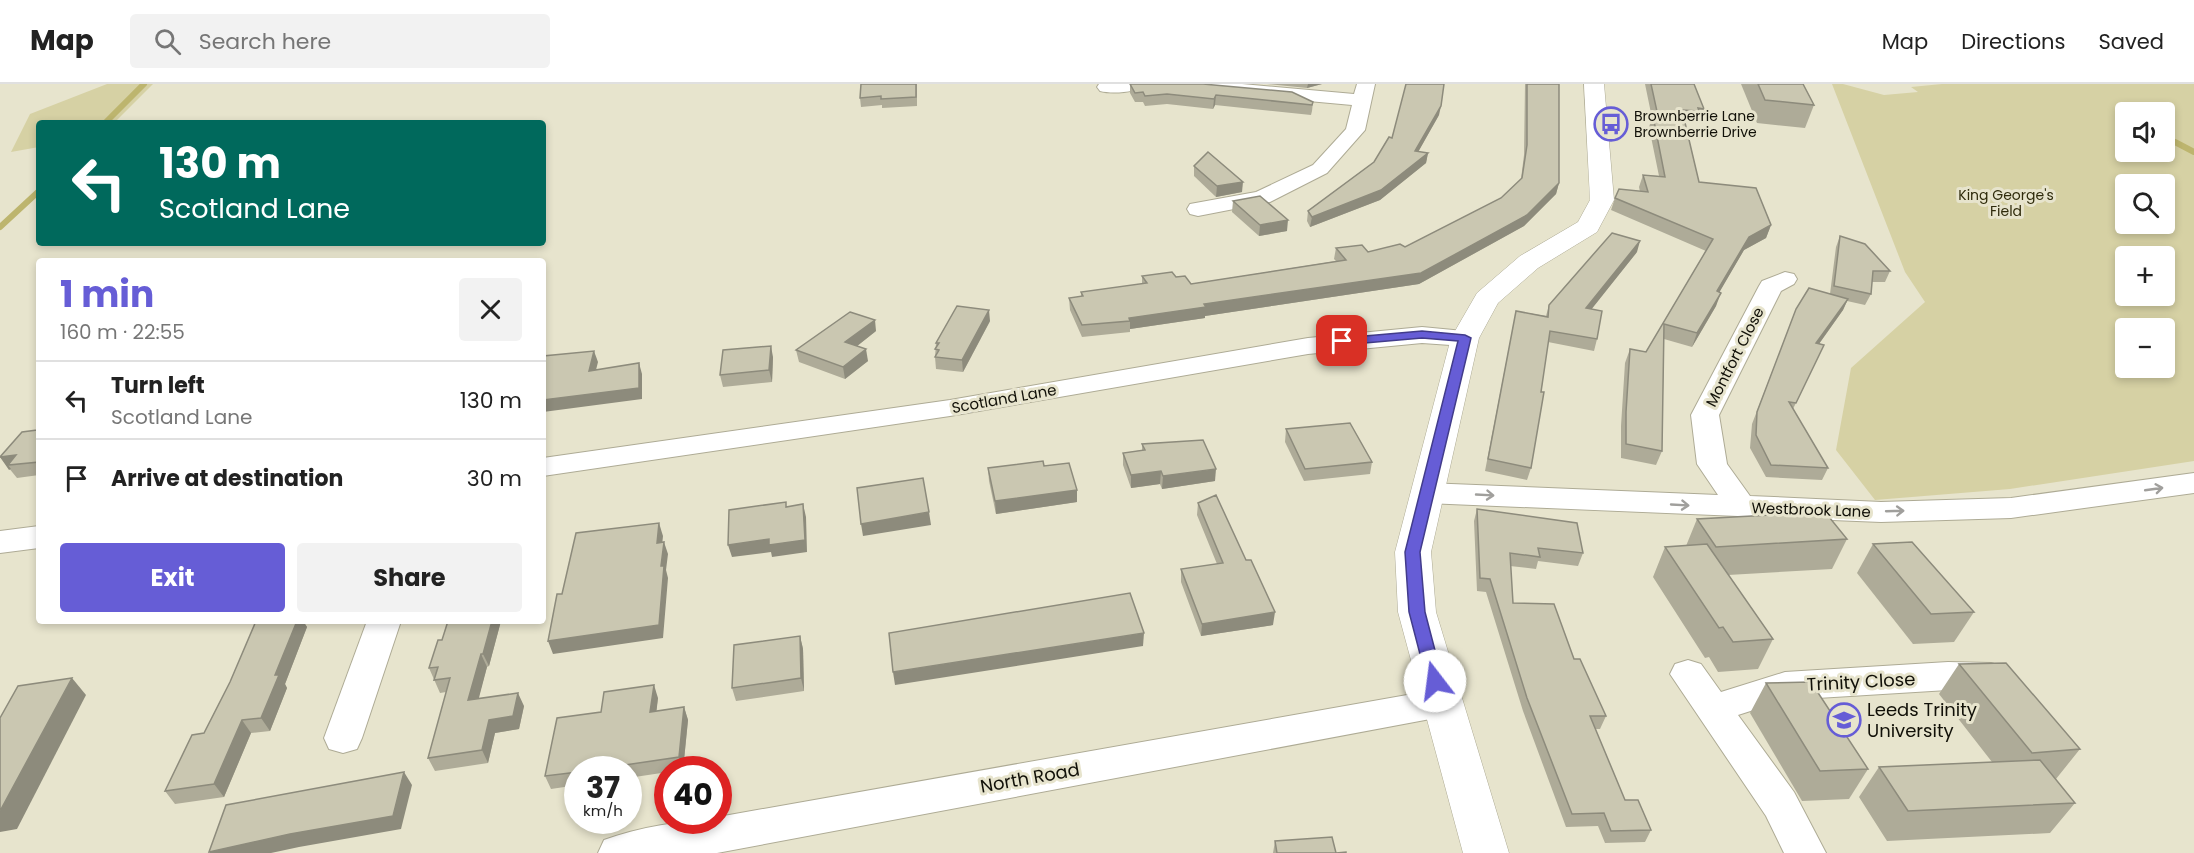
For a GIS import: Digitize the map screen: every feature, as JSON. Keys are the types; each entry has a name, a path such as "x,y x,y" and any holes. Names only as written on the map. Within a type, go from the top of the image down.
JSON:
{"street":[{"path":"1106,87 1137,84"},
{"path":"1179,84 1364,92 1355,130 1320,170 1262,197 1198,209"},
{"path":"1486,853 1441,703 1417,612 1413,552 1465,338 1487,299 1529,262 1588,227 1602,200 1594,84"},
{"name":"Montfort Close","path":"1742,508 1712,464 1705,414 1771,286 1785,279"},
{"name":"Scotland Lane","path":"546,467 950,408 1308,345 1422,335 1465,338"},
{"name":"Westbrook Lane","path":"1426,493 1742,508 1881,512 2011,508 2194,483"},
{"path":"0,542 36,537"},
{"path":"343,738 383,624"},
{"path":"1688,674 1780,804 1805,853"},
{"name":"Trinity Close","path":"1713,709 1785,686 1948,676 2013,678"},
{"name":"North Road","path":"619,853 1441,703"}],"green space":[{"path":"107,84 153,84 117,120 36,120 36,148 11,152 30,114"},
{"name":"King George's Field","path":"1832,84 1843,84 1884,95 1918,92 1911,87 1942,84 2194,84 2194,461 2010,489 1875,500 1836,450 1851,368 1925,302 1905,272"}],"building":[{"path":"861,84 916,84 916,97 860,98"},
{"path":"1130,84 1203,84 1292,92 1313,102 1312,105 1216,95 1214,99 1167,94 1145,96 1143,92 1135,93"},
{"path":"1406,84 1444,84 1441,106 1415,151 1428,153 1381,190 1312,217 1308,211 1374,162 1389,137 1392,138"},
{"path":"1527,84 1559,84 1559,183 1527,215 1421,273 1204,304 1206,307 1129,318 1130,321 1082,325 1069,298 1083,296 1081,292 1147,283 1142,276 1172,272 1176,277 1185,276 1191,284 1346,260 1336,248 1362,245 1368,252 1400,244 1405,247 1501,198 1522,178 1527,145"},
{"path":"1651,84 1694,84 1704,109 1682,110 1699,182 1756,188 1771,225 1749,237 1717,291 1721,293 1697,333 1664,324 1662,451 1626,444 1630,349 1646,352 1713,239 1615,198 1619,189 1648,192 1643,175 1665,177 1653,116 1658,116"},
{"path":"1758,84 1803,84 1814,105 1765,100"},
{"path":"1208,152 1243,182 1217,186 1194,166"},
{"path":"1260,196 1288,220 1260,225 1233,201"},
{"path":"1612,233 1640,241 1586,308 1602,311 1597,339 1550,331 1541,392 1544,392 1531,468 1488,459 1516,311 1548,317 1549,305"},
{"path":"1840,236 1865,244 1890,271 1873,271 1871,294 1834,286"},
{"path":"1809,288 1848,299 1816,343 1824,345 1796,403 1789,402 1828,468 1771,465 1756,435 1757,412 1796,309"},
{"path":"957,306 989,310 962,360 935,357 939,350 935,349 939,343 936,343"},
{"path":"850,312 875,320 845,342 866,349 843,367 796,350"},
{"path":"771,346 769,370 720,375 723,350"},
{"path":"594,351 589,371 639,363 639,388 546,400 546,356"},
{"path":"1350,423 1372,462 1305,469 1286,429"},
{"path":"36,430 36,462 8,465 16,455 0,457 22,432"},
{"path":"1203,440 1216,469 1163,476 1161,471 1131,475 1123,453 1145,450 1142,444"},
{"path":"1043,461 1044,466 1069,463 1077,490 995,501 988,468"},
{"path":"923,478 929,512 861,524 857,488"},
{"path":"1216,495 1246,560 1251,560 1275,612 1202,624 1181,569 1223,563 1198,503"},
{"path":"786,502 786,507 803,504 805,540 769,545 769,539 728,545 729,510"},
{"path":"1477,509 1577,523 1583,553 1538,548 1540,557 1510,553 1513,603 1554,604 1574,659 1580,659 1606,716 1590,716 1625,800 1638,800 1651,830 1611,831 1604,813 1572,814 1527,698 1490,579 1480,578"},
{"path":"1825,512 1847,539 1716,547 1697,519"},
{"path":"659,523 657,543 664,542 661,566 664,566 659,625 548,641 557,594 562,594 576,533"},
{"path":"1912,542 1974,612 1931,614 1873,544"},
{"path":"1707,544 1773,639 1733,642 1723,627 1719,628 1665,547"},
{"path":"1130,593 1144,633 893,672 889,633"},
{"path":"255,624 296,624 275,675 279,675 261,718 242,720 214,784 165,791 192,735 204,733 230,682"},
{"path":"447,624 491,624 468,700 518,693 513,716 489,720 482,750 428,758 450,678 434,680 438,667 429,668 438,640 442,640"},
{"path":"800,636 801,678 732,688 734,645"},
{"path":"2006,663 2080,749 2032,753 1959,664"},
{"path":"72,678 0,811 0,718 18,686"},
{"path":"1811,682 1868,769 1820,771 1766,683"},
{"path":"654,685 650,712 684,707 679,756 654,756 654,761 642,762 642,756 564,756 564,774 545,776 557,718 601,712 604,692"},
{"path":"2040,760 2075,803 1908,811 1879,767"},
{"path":"404,772 393,816 290,834 209,852 226,805"},
{"path":"1332,837 1336,853 1277,853 1275,841"}],"waterway":[{"path":"108,120 144,84"},
{"path":"2175,142 2194,152"},
{"path":"0,227 36,194"}],"place":[{"name":"Brownberrie Lane Brownberrie Drive","path":"1611,124"},
{"name":"Leeds Trinity University","path":"1844,720"}],"route":[{"path":"1342,341 1422,335 1465,338 1413,552 1417,612 1435,681"}]}
